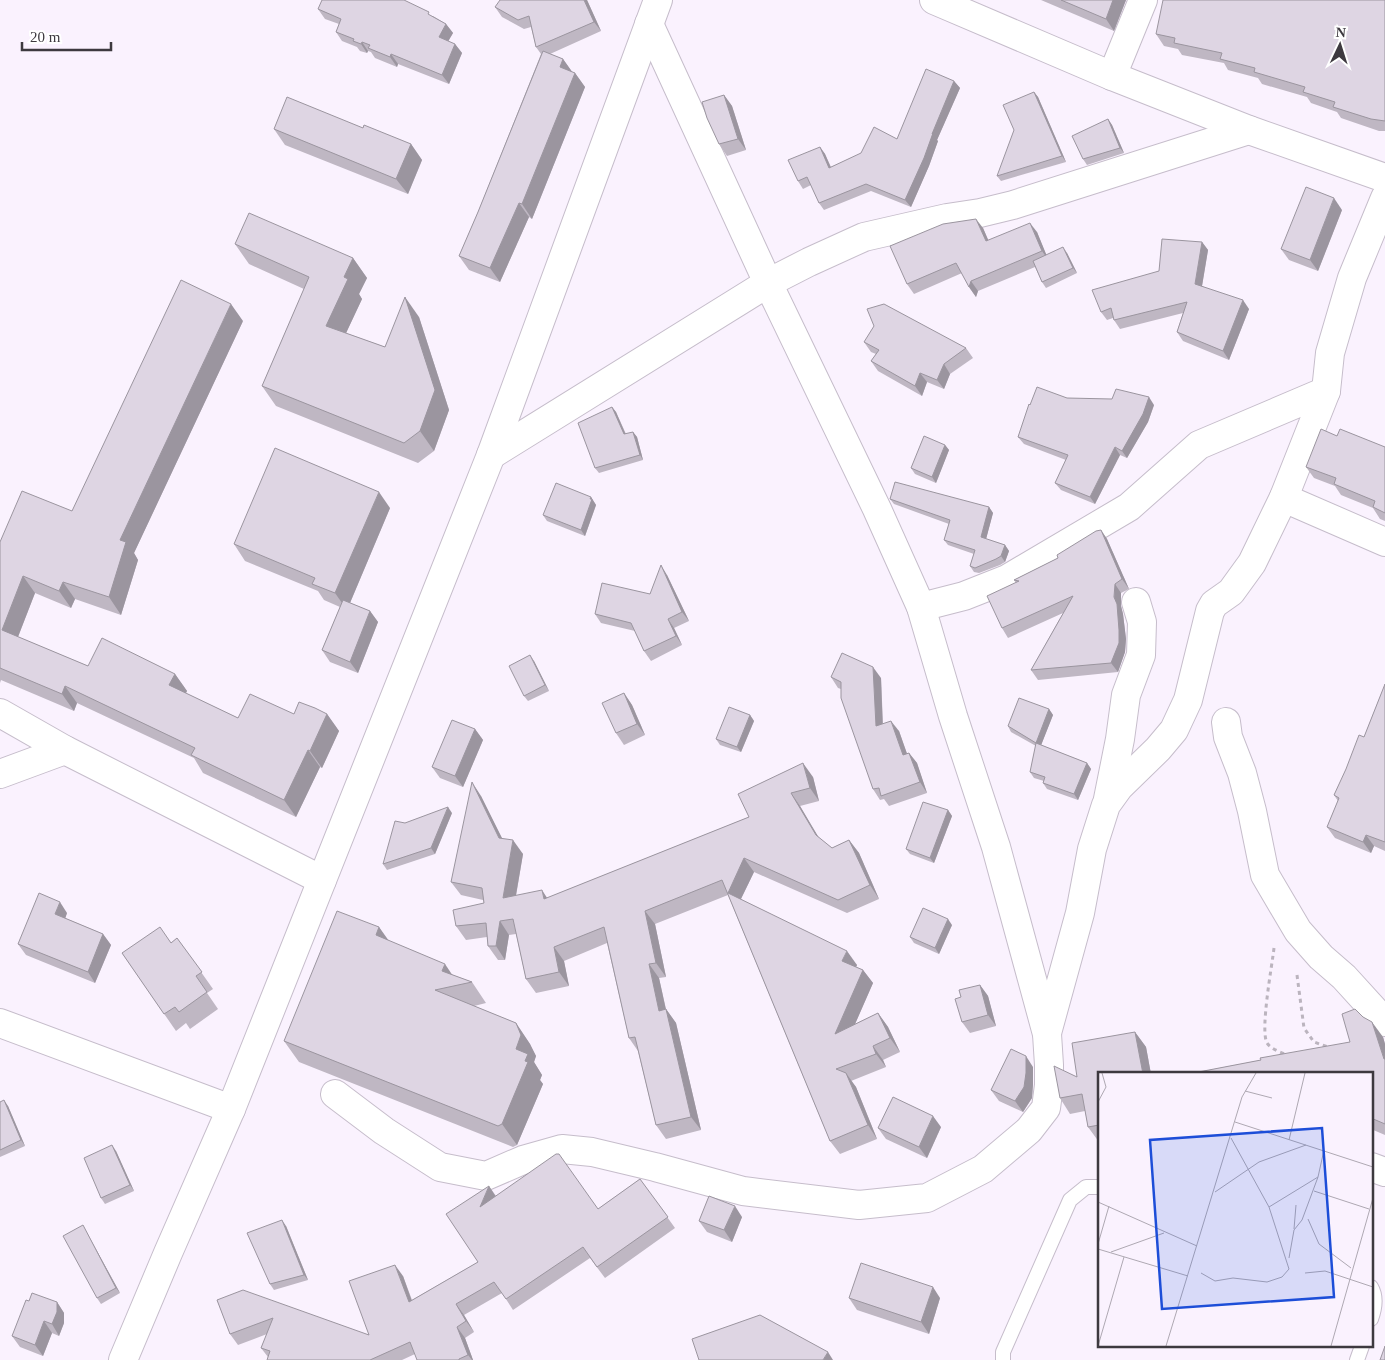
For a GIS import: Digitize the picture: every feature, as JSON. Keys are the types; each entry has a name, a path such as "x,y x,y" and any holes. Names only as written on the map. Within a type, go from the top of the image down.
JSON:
{"street":[{"path":"934,0 1112,76 1249,130 1385,178"},
{"path":"1112,76 1143,0"},
{"path":"335,1094 384,1131 440,1168 486,1176 523,1160 562,1149 592,1152 743,1191 860,1205 927,1198 983,1169 1029,1130 1046,1108 1049,1065 1046,1034 996,847 953,716 921,607 873,500 768,283 654,12"},
{"path":"123,1360 231,1109 491,455 654,12"},
{"path":"491,455 768,283 808,262 864,237 1012,205 1249,130"},
{"path":"1106,805 1119,787 1158,749 1174,730 1188,700 1210,611 1214,604 1231,592 1252,562 1284,497 1326,391 1330,353 1352,278 1385,198"},
{"path":"921,607 964,596 1007,579 1129,507 1199,445 1326,391"},
{"path":"1284,497 1385,542"},
{"path":"1046,1034 1080,913 1092,849 1106,805 1120,739 1126,695 1140,655 1142,622 1136,602"},
{"path":"0,714 65,750 322,880"},
{"path":"1226,722 1228,737 1242,773 1252,811 1264,875 1298,931 1321,958 1344,977 1385,1022"},
{"path":"0,774 65,750"},
{"path":"0,1023 231,1109"},
{"path":"1372,1166 1385,1172"}],"lane":[{"path":"1003,1360 1003,1352 1070,1200 1086,1187 1098,1187"},
{"path":"1372,1289 1375,1294 1372,1316"},
{"path":"1357,1360 1361,1348"}],"path":[{"path":"1272,959 1265,1023 1267,1042 1273,1048 1288,1055"},
{"path":"1296,974 1304,1028 1314,1042 1332,1048"},
{"path":"1319,1050 1324,1046"}],"building":[{"path":"322,0 404,0 429,12 428,14 446,24 439,37 455,44 442,75 391,54 390,57 368,48 370,45 353,41 354,39 336,32 341,19 318,9"},
{"path":"500,0 584,0 594,22 536,47 529,16 518,20 495,7"},
{"path":"1061,0 1113,0 1106,19"},
{"path":"1163,0 1385,0 1385,121 1371,119 1333,107 1335,102 1303,92 1305,87 1254,72 1255,68 1220,59 1222,53 1174,43 1175,38 1156,34"},
{"path":"543,51 563,59 560,67 575,73 522,204 519,203 490,268 459,256"},
{"path":"926,69 954,81 924,158 905,200 866,184 819,203 807,177 798,181 788,160 820,147 829,168 861,153 874,127 897,139"},
{"path":"1034,92 1062,156 997,176 1014,130 1003,105"},
{"path":"724,95 738,139 719,144 702,102"},
{"path":"287,97 363,128 364,125 411,144 396,179 274,129"},
{"path":"1108,119 1120,148 1083,159 1072,136"},
{"path":"1306,187 1334,198 1310,260 1281,249"},
{"path":"249,213 353,258 344,277 348,279 326,326 385,347 405,297 435,390 420,431 404,443 262,386 309,277 235,244"},
{"path":"976,219 986,241 1030,223 1042,251 971,281 969,287 956,263 907,284 890,246 943,224"},
{"path":"1162,239 1202,242 1195,284 1243,300 1223,351 1177,332 1187,302 1114,320 1111,308 1101,312 1092,290 1159,271"},
{"path":"1063,247 1073,268 1042,282 1033,261"},
{"path":"181,280 231,304 120,540 126,542 109,597 63,582 59,591 23,576 2,630 88,666 102,638 175,674 169,685 238,718 250,694 294,714 299,702 327,714 284,800 191,755 195,748 65,686 62,694 0,668 0,542 22,491 72,511"},
{"path":"884,304 966,348 944,364 937,380 920,373 915,386 871,361 879,350 864,342 874,326 867,309"},
{"path":"1037,387 1067,398 1112,399 1116,389 1149,397 1143,414 1122,451 1115,447 1090,497 1055,483 1068,455 1018,437"},
{"path":"612,407 624,434 633,432 640,455 595,468 578,423"},
{"path":"1321,429 1337,436 1340,429 1385,447 1385,513 1373,507 1375,501 1334,484 1336,478 1306,467"},
{"path":"924,436 945,445 932,477 911,468"},
{"path":"275,448 379,492 335,593 312,584 315,578 234,544"},
{"path":"895,482 989,507 981,537 1005,545 1001,556 975,568 970,566 975,550 944,540 950,520 890,499"},
{"path":"556,483 591,497 590,499 592,499 581,530 543,515"},
{"path":"1101,530 1122,579 1115,584 1114,597 1117,604 1119,643 1111,663 1031,670 1073,596 1002,628 987,596 1019,581 1014,580 1058,558 1057,555 1096,531"},
{"path":"661,565 682,612 668,619 676,636 644,651 631,623 595,614 602,583 650,594"},
{"path":"343,600 370,611 350,662 322,650"},
{"path":"842,653 873,667 876,726 891,721 903,755 909,753 920,782 881,796 879,788 873,789 841,698 841,682 831,677"},
{"path":"530,655 545,685 524,696 509,666"},
{"path":"1385,684 1385,842 1366,835 1363,842 1327,827 1339,798 1334,795 1359,735 1364,737"},
{"path":"624,693 637,724 616,733 602,703"},
{"path":"1019,698 1049,709 1036,743 1008,726"},
{"path":"729,707 750,715 737,747 716,739"},
{"path":"452,720 475,729 455,776 432,767"},
{"path":"1036,743 1087,763 1074,794 1043,783 1045,777 1030,772"},
{"path":"803,763 810,788 791,793 816,835 832,848 849,840 870,885 838,900 744,858 728,893 847,951 842,961 863,970 835,1034 878,1013 890,1038 873,1046 876,1054 836,1069 846,1073 868,1125 830,1141 722,880 645,911 656,963 649,964 659,1011 666,1009 691,1117 656,1125 635,1037 629,1038 604,927 554,947 559,972 526,979 513,919 500,921 496,946 488,946 486,923 456,926 453,910 484,903 482,888 451,882 472,782 499,838 513,840 503,898 542,890 544,899 749,817 738,794"},
{"path":"923,802 948,810 930,858 906,849"},
{"path":"448,807 431,848 383,864 395,821 405,823"},
{"path":"39,893 60,902 55,914 103,934 88,972 18,944"},
{"path":"923,908 948,919 935,948 910,937"},
{"path":"337,911 379,927 376,935 445,964 442,971 472,982 435,990 516,1023 521,1035 516,1049 528,1054 525,1061 528,1062 502,1124 498,1126 284,1041"},
{"path":"160,927 171,943 177,938 202,972 196,976 207,992 179,1012 175,1007 164,1014 122,953"},
{"path":"980,985 988,1015 962,1022 955,999 961,997 959,990"},
{"path":"1355,1009 1372,1022 1385,1059 1385,1124 1372,1118 1372,1072 1198,1072 1261,1060 1260,1058 1350,1042 1342,1014"},
{"path":"1135,1032 1143,1072 1098,1072 1098,1125 1088,1127 1082,1094 1060,1098 1054,1066 1077,1077 1072,1043"},
{"path":"1011,1049 1026,1056 1024,1087 1015,1101 991,1090"},
{"path":"893,1097 933,1116 919,1147 878,1128"},
{"path":"4,1100 21,1140 0,1150 0,1102"},
{"path":"112,1145 130,1185 101,1198 84,1158"},
{"path":"556,1154 559,1154 598,1209 640,1179 668,1217 597,1267 583,1247 506,1299 494,1282 456,1304 466,1321 457,1327 468,1355 459,1360 417,1360 410,1342 370,1360 267,1360 270,1351 261,1348 273,1318 230,1334 217,1300 243,1290 369,1335 349,1281 395,1265 409,1302 478,1262 446,1214 489,1186 480,1207"},
{"path":"709,1196 735,1206 724,1230 699,1221"},
{"path":"282,1220 304,1275 270,1284 247,1233"},
{"path":"83,1225 116,1288 97,1298 63,1236"},
{"path":"861,1263 933,1287 921,1322 849,1298"},
{"path":"32,1293 57,1302 57,1312 52,1324 44,1321 35,1345 12,1336 26,1300 29,1301"},
{"path":"760,1315 828,1352 823,1360 699,1360 692,1339"},
{"path":"1385,1346 1385,1360 1380,1360"}]}
